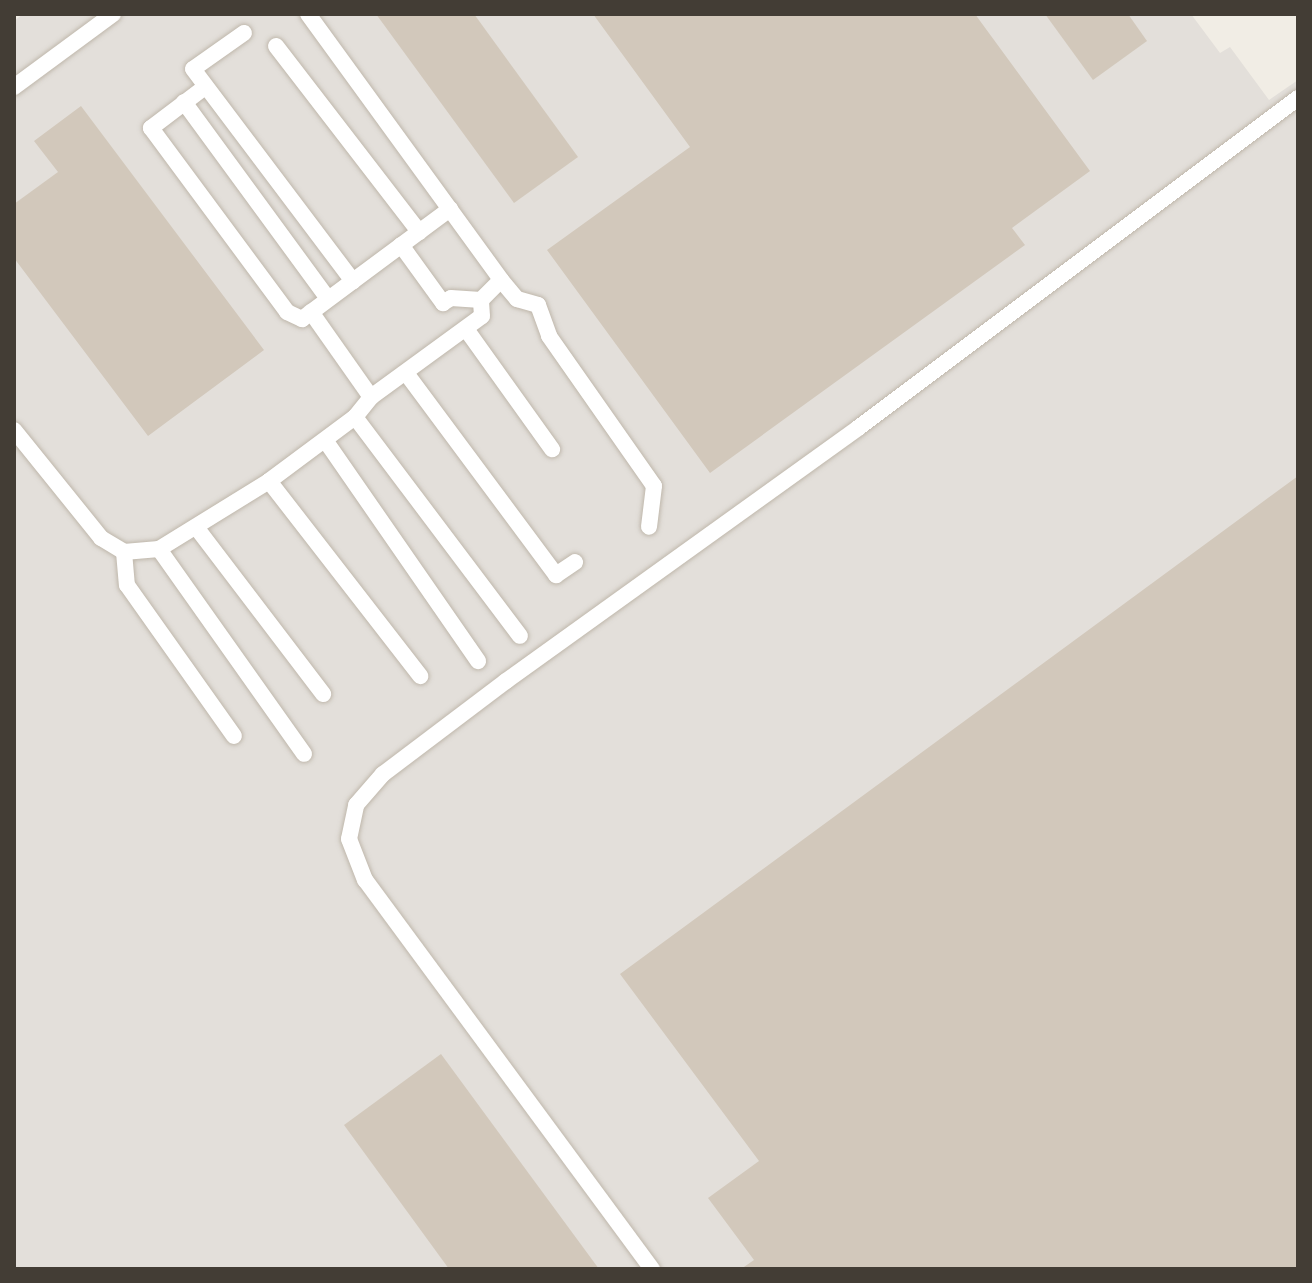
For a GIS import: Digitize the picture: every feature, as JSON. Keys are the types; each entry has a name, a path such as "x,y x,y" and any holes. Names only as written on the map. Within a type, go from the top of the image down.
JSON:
{"lane":[{"path":"14,87 113,14"},
{"path":"308,14 501,280 517,299 538,305 549,336 654,486 649,527"},
{"path":"244,33 193,69 353,281"},
{"path":"276,46 419,232"},
{"path":"205,87 151,128 287,312 302,319 450,209"},
{"path":"652,1269 365,880 349,839 356,805 383,774 494,690 858,428 1298,98"},
{"path":"184,102 328,299"},
{"path":"401,245 443,303 451,298 481,300"},
{"path":"14,430 101,538 124,552 159,549 269,481 355,417 371,397 482,316 481,300 501,280"},
{"path":"311,312 371,397"},
{"path":"466,329 552,449"},
{"path":"406,373 556,575 575,562"},
{"path":"355,417 520,636"},
{"path":"325,440 478,661"},
{"path":"269,481 420,676"},
{"path":"196,527 323,694"},
{"path":"159,549 304,754"},
{"path":"124,552 127,585 234,736"}],"shaded area":[{"path":"23,14 1191,14 1220,53 1230,47 1269,100 1298,80 1298,1269 14,1269 14,21"}],"building":[{"path":"376,14 474,14 578,157 514,203"},
{"path":"593,14 975,14 1090,171 1012,228 1025,245 710,473 547,250 690,147"},
{"path":"1045,14 1128,14 1147,41 1093,80"},
{"path":"81,106 264,350 148,436 14,258 14,204 58,172 34,141"},
{"path":"1298,476 1298,1269 741,1269 754,1260 708,1198 759,1161 620,974"},
{"path":"441,1054 599,1269 449,1269 344,1125"}]}
